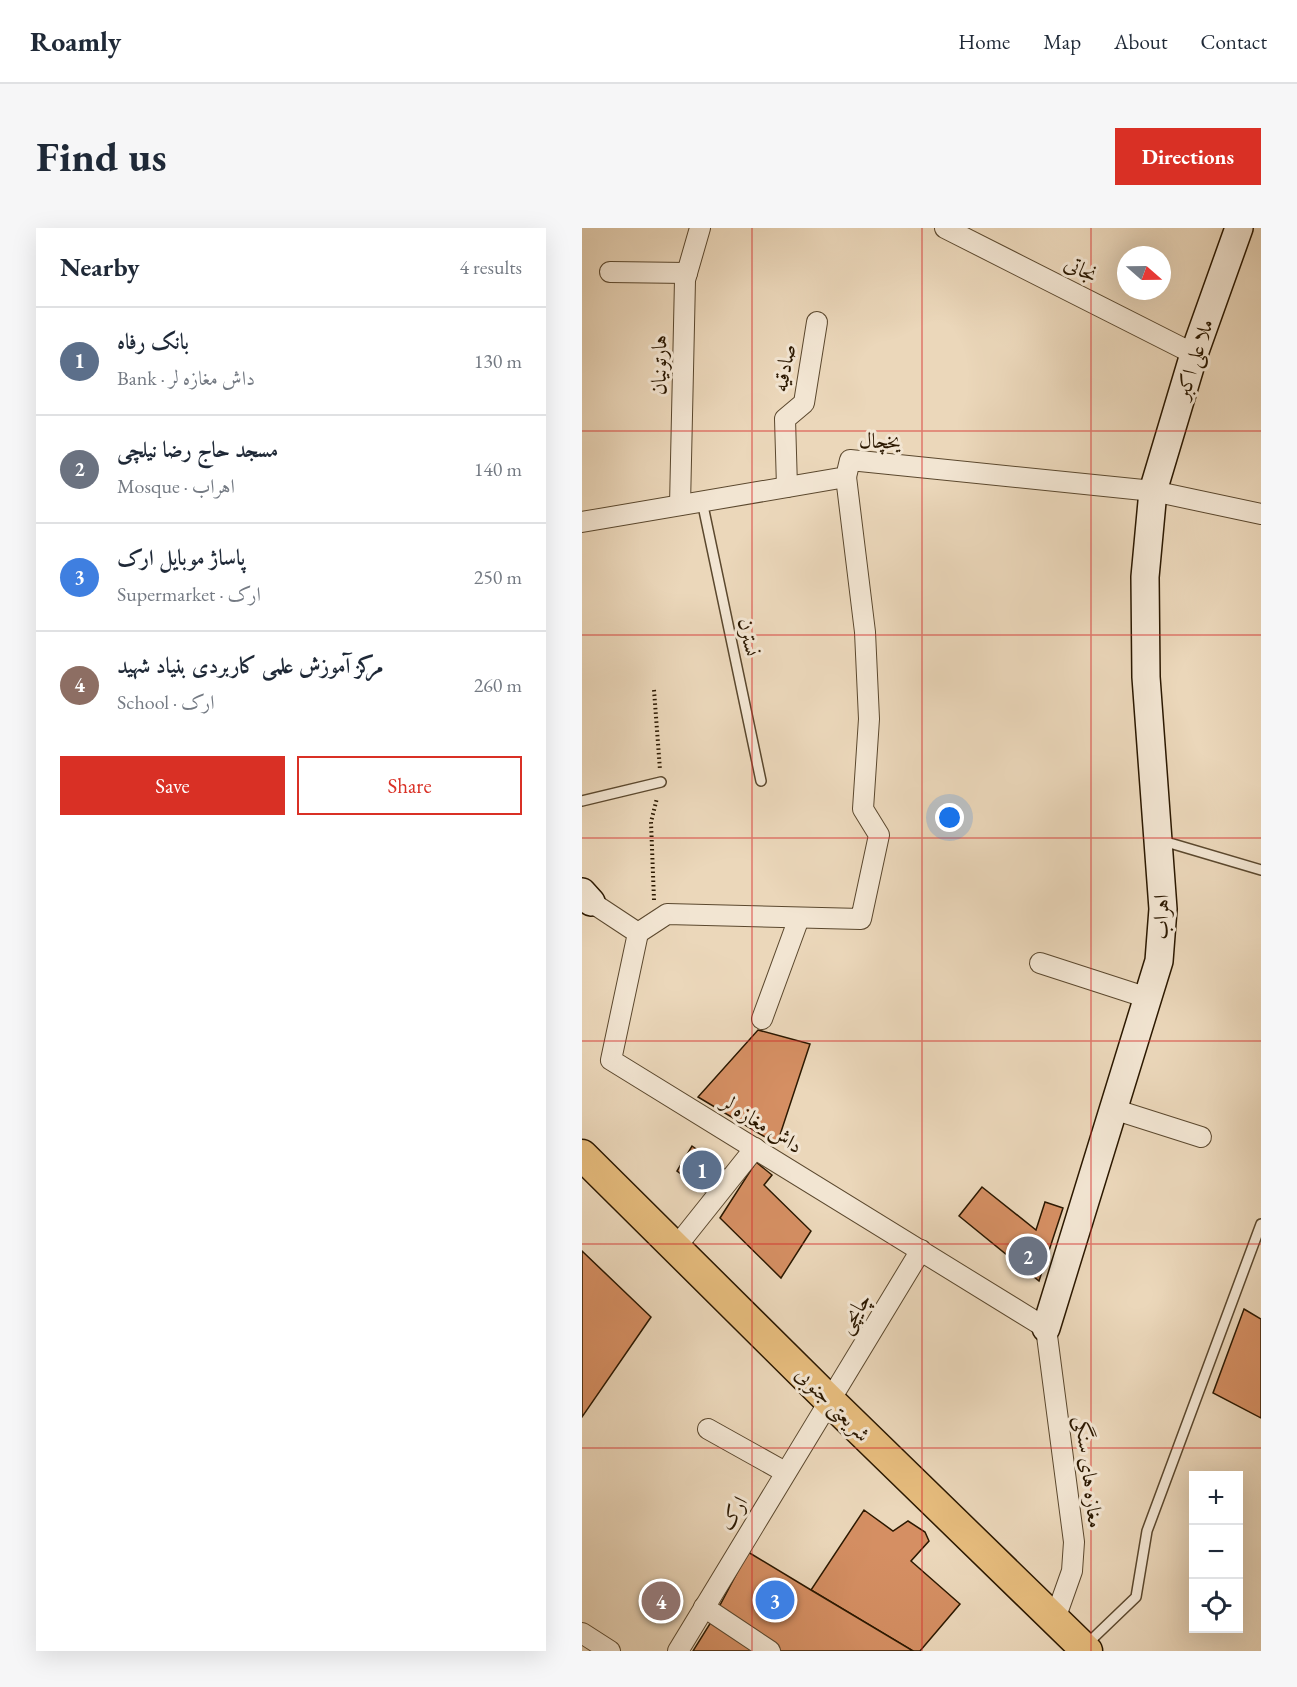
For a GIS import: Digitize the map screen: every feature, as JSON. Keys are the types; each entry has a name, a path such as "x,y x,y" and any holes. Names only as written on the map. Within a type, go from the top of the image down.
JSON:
{"main road":[{"name":"شریعتی جنوبی","path":"582,1155 1085,1650"}],"street":[{"name":"هارتونیان","path":"680,505 687,273 700,228"},
{"name":"نجاتی","path":"945,228 1194,354"},
{"name":"ملا علی اکبر","path":"1153,491 1194,354 1239,228"},
{"path":"610,272 687,273"},
{"name":"صادقیه","path":"787,487 785,419 804,404 817,322"},
{"name":"یخچال","path":"582,522 846,477 850,460 1153,491"},
{"path":"585,897 638,933 666,914 861,919 879,835 863,809 869,708 865,632 846,477"},
{"path":"1153,491 1261,514"},
{"name":"اهراب","path":"1046,1328 1159,961 1163,909 1146,666 1145,577 1153,491"},
{"path":"762,1019 799,918"},
{"name":"داش مغازه لر","path":"638,933 611,1060 1046,1328"},
{"path":"1040,963 1148,998"},
{"path":"1113,1109 1201,1137"},
{"path":"676,1247 754,1148"},
{"name":"چایچی","path":"829,1400 921,1250"},
{"name":"مغازه های سنگی","path":"1046,1328 1074,1542 1072,1571 1055,1620"},
{"name":"ارک","path":"678,1651 829,1400"},
{"path":"708,1429 785,1472"},
{"path":"704,1607 770,1651"},
{"path":"582,1633 610,1651"}],"lane":[{"name":"نسترن","path":"702,501 762,782"},
{"path":"582,801 661,782"},
{"path":"1158,840 1261,870"},
{"path":"1085,1650 1136,1597 1147,1531 1261,1224"}],"path":[{"path":"638,933 654,905 651,822 661,782 654,690"}],"building":[{"path":"758,1030 810,1044 777,1144 698,1097"},
{"path":"692,1146 726,1170 709,1195 677,1171"},
{"path":"756,1162 772,1175 764,1185 811,1231 781,1278 720,1218"},
{"path":"982,1187 1036,1230 1045,1202 1063,1208 1039,1281 959,1216"},
{"path":"582,1251 651,1317 582,1417"},
{"path":"1244,1309 1261,1319 1261,1418 1213,1393"},
{"path":"864,1510 893,1531 908,1521 925,1532 929,1541 911,1561 960,1604 920,1651 913,1651 811,1590"},
{"path":"748,1552 913,1651 780,1651 768,1644 718,1609"},
{"path":"711,1622 760,1651 693,1651"}],"place":[{"name":"بانک رفاه","path":"702,1170"},
{"name":"مسجد حاج رضا نیلچی","path":"1028,1256"},
{"name":"پاساژ موبایل ارک","path":"775,1600"},
{"name":"مرکز آموزش علمی کاربردی بنیاد شهید","path":"661,1601"}]}
